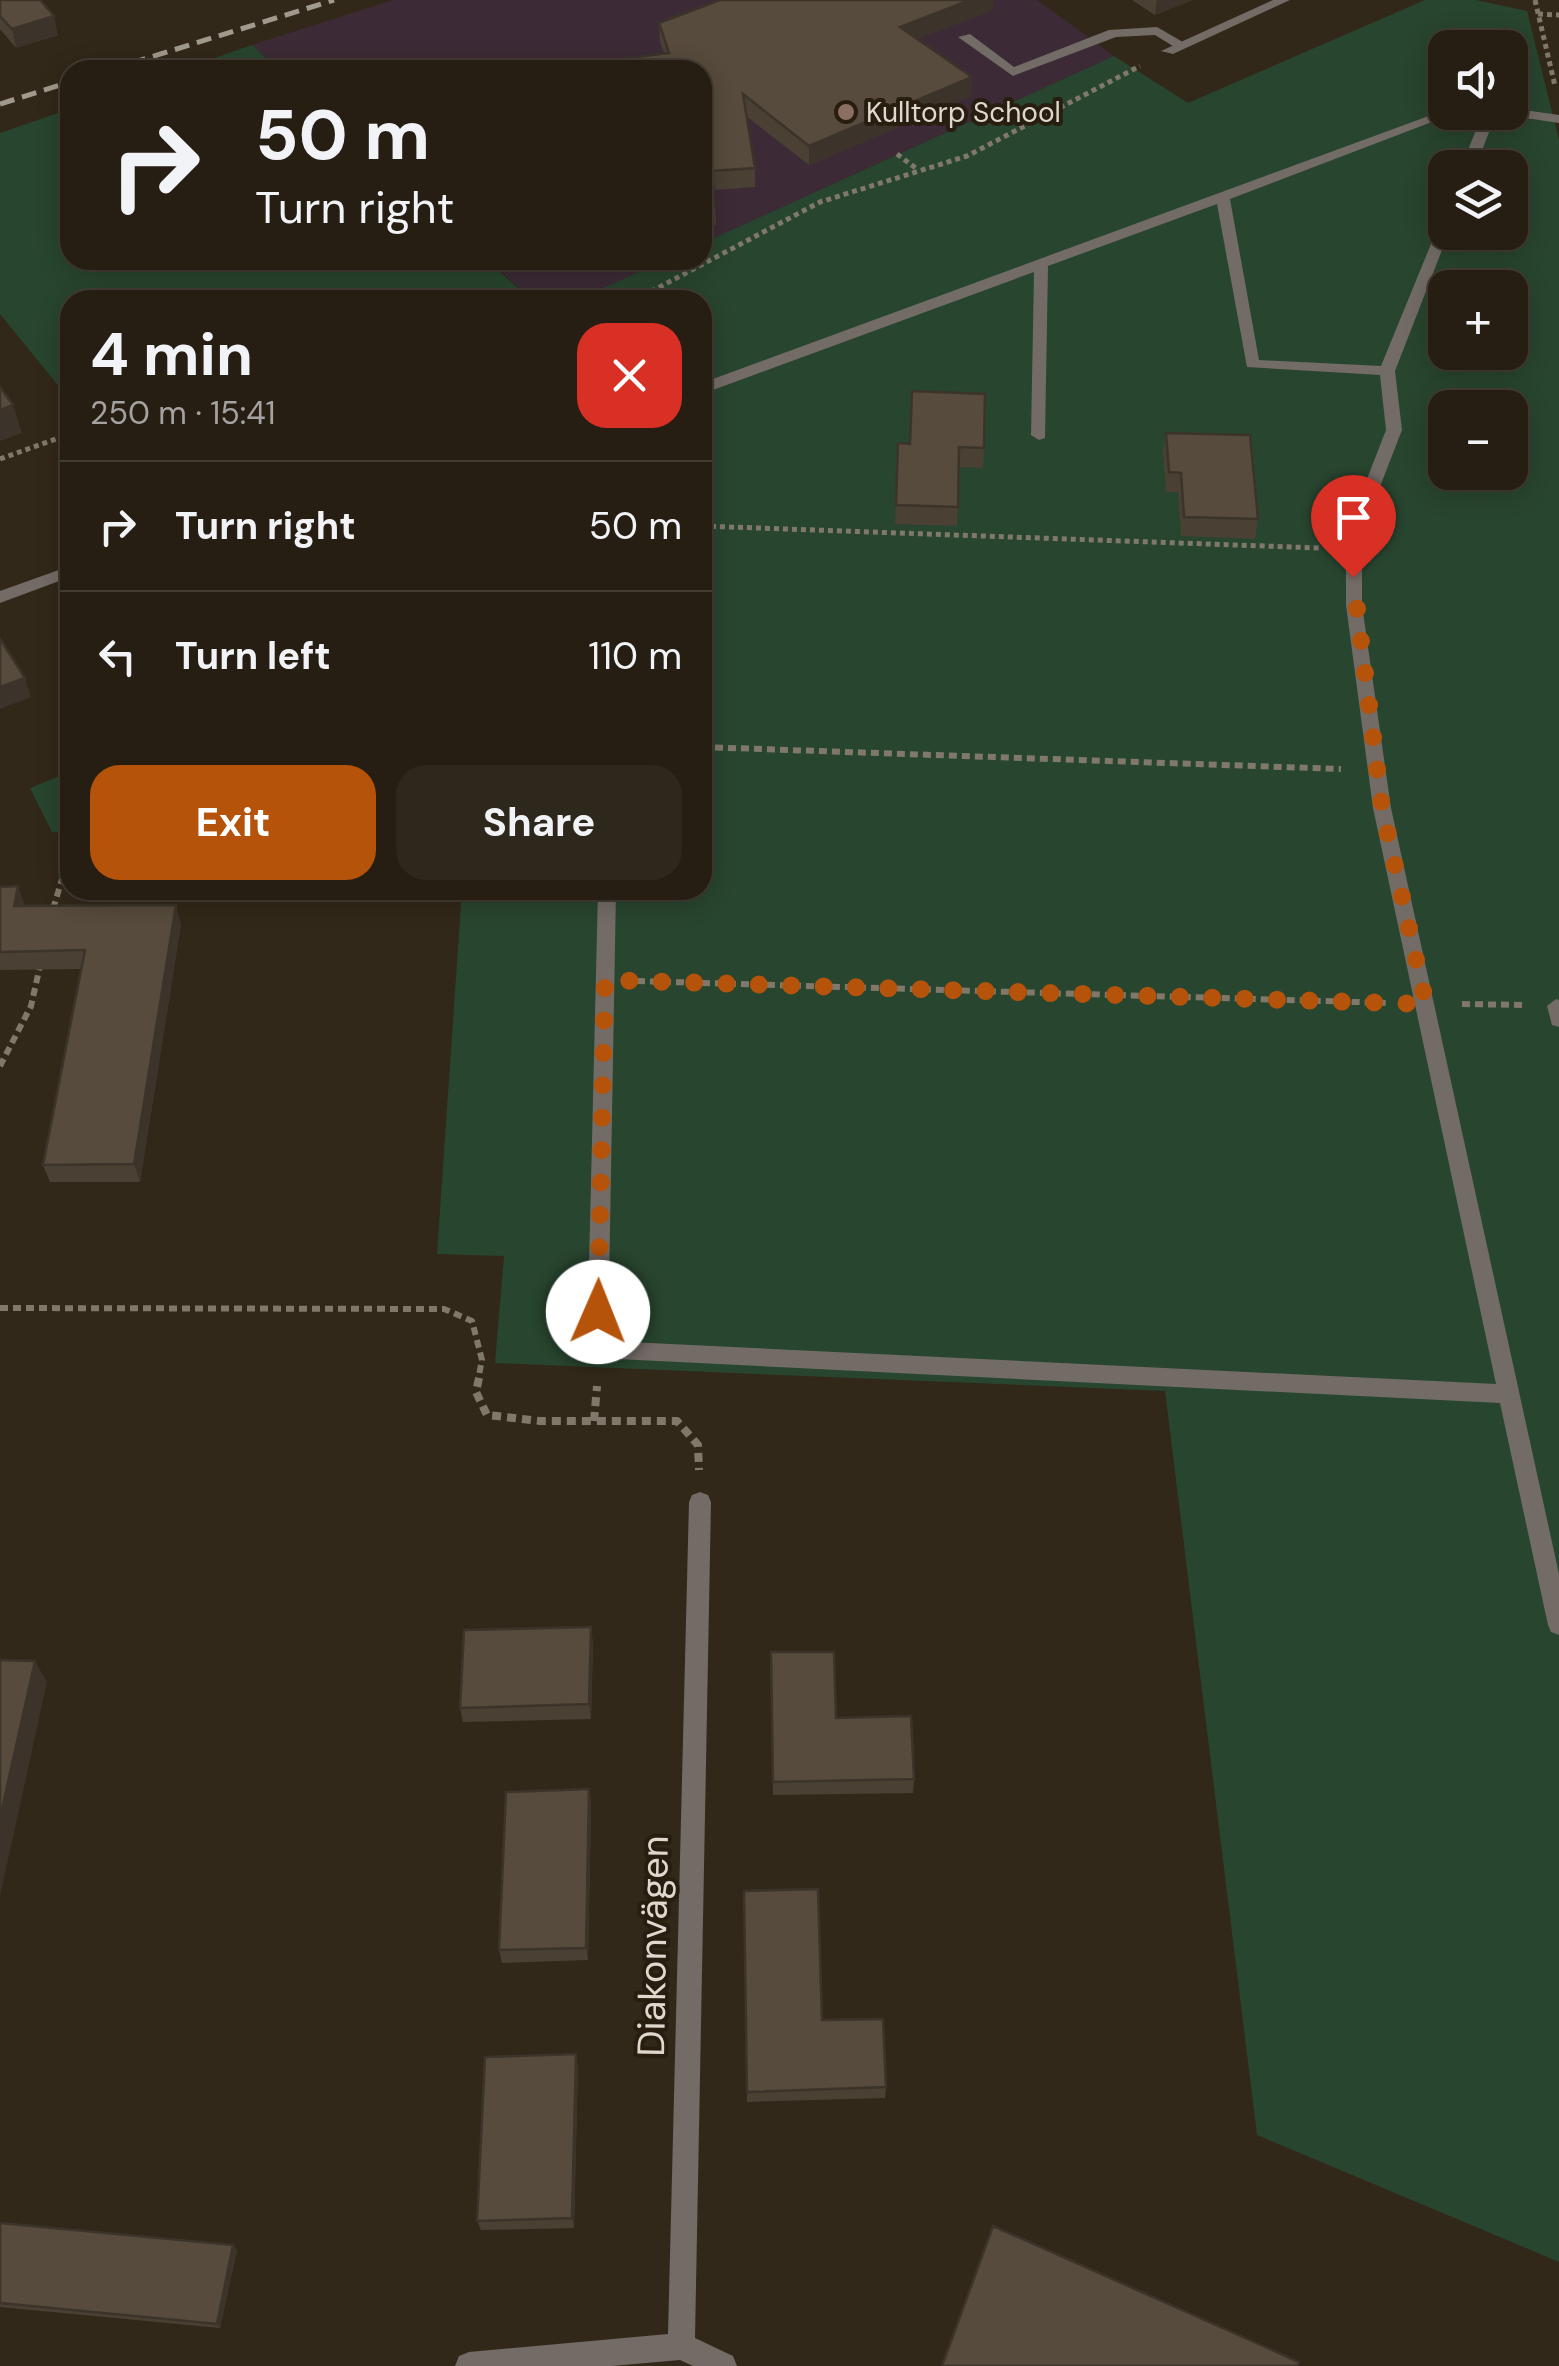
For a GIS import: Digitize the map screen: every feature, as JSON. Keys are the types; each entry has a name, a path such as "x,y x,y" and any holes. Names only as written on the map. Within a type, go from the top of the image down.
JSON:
{"street":[{"path":"965,37 1013,72 1114,32 1157,30 1174,48 1284,0"},
{"path":"1528,114 1559,118"},
{"path":"712,385 1428,121"},
{"path":"1224,197 1252,364 1387,372"},
{"path":"1435,250 1387,372 1394,430 1354,533 1354,605 1377,771 1559,1625"},
{"path":"1039,435 1041,264"},
{"path":"0,598 60,575"},
{"path":"607,900 597,1349 1510,1394"},
{"name":"Diakonvägen","path":"681,2346 700,1502"},
{"path":"469,2366 681,2346 722,2366"}],"path":[{"path":"1535,0 1559,104"},
{"path":"1538,14 1559,15"},
{"path":"712,259 820,202 967,156 1002,140 1174,48"},
{"path":"1550,66 1559,66"},
{"path":"896,154 918,170"},
{"path":"655,290 692,270"},
{"path":"0,460 60,438"},
{"path":"712,526 1352,550"},
{"path":"712,746 1377,771"},
{"path":"51,920 60,888"},
{"path":"0,1066 31,1006 43,954"},
{"path":"605,980 1426,1004 1557,1013"},
{"path":"0,1308 444,1309 472,1321 482,1360 476,1392 488,1414 540,1421 677,1421 698,1445 700,1502"}],"shaded area":[{"name":"Kulltorp School","path":"393,0 1037,0 1114,56 712,239 712,60 269,60 252,45"},
{"path":"500,270 643,270 599,290 520,290"}],"green space":[{"path":"1425,0 1476,0 1527,11 1559,140 1559,2262 1257,2135 1165,1391 495,1363 504,1256 437,1254 461,900 712,900 712,290 599,290 643,270 712,270 712,239 1114,56 1188,103"},
{"path":"252,45 268,60 209,60"},
{"path":"60,112 60,270 498,270 520,290 60,290 60,388 0,314 0,133"},
{"path":"60,776 60,833 52,832 30,788"}],"building":[{"path":"0,0 40,0 54,16 12,29 0,16"},
{"path":"720,0 970,0 900,27 972,77 809,146 743,94 755,168 712,171 712,60 613,60 669,53 659,23"},
{"path":"0,387 13,405 0,410"},
{"path":"912,391 985,394 984,448 959,447 958,507 896,505 898,443 910,444"},
{"path":"1166,433 1250,435 1258,519 1184,517 1181,473 1169,472"},
{"path":"0,639 25,678 0,687"},
{"path":"18,886 14,906 176,905 134,1164 43,1165 85,950 0,952 0,887"},
{"path":"591,1627 589,1704 460,1708 464,1630"},
{"path":"771,1652 834,1652 836,1718 911,1716 914,1779 773,1782"},
{"path":"0,1660 35,1661 0,1818"},
{"path":"589,1789 586,1948 499,1950 506,1792"},
{"path":"818,1889 822,2020 883,2019 886,2087 747,2092 744,1891"},
{"path":"576,2054 572,2218 477,2221 485,2057"},
{"path":"0,2223 233,2245 217,2324 0,2303"},
{"path":"993,2226 1299,2362 1298,2366 942,2366"}],"railway":[{"path":"141,60 334,0"},
{"path":"0,104 60,85"}],"place":[{"name":"Kulltorp School","path":"846,112"}],"route":[{"path":"598,1312 605,980 1426,1004 1382,808 1353,577"}]}
